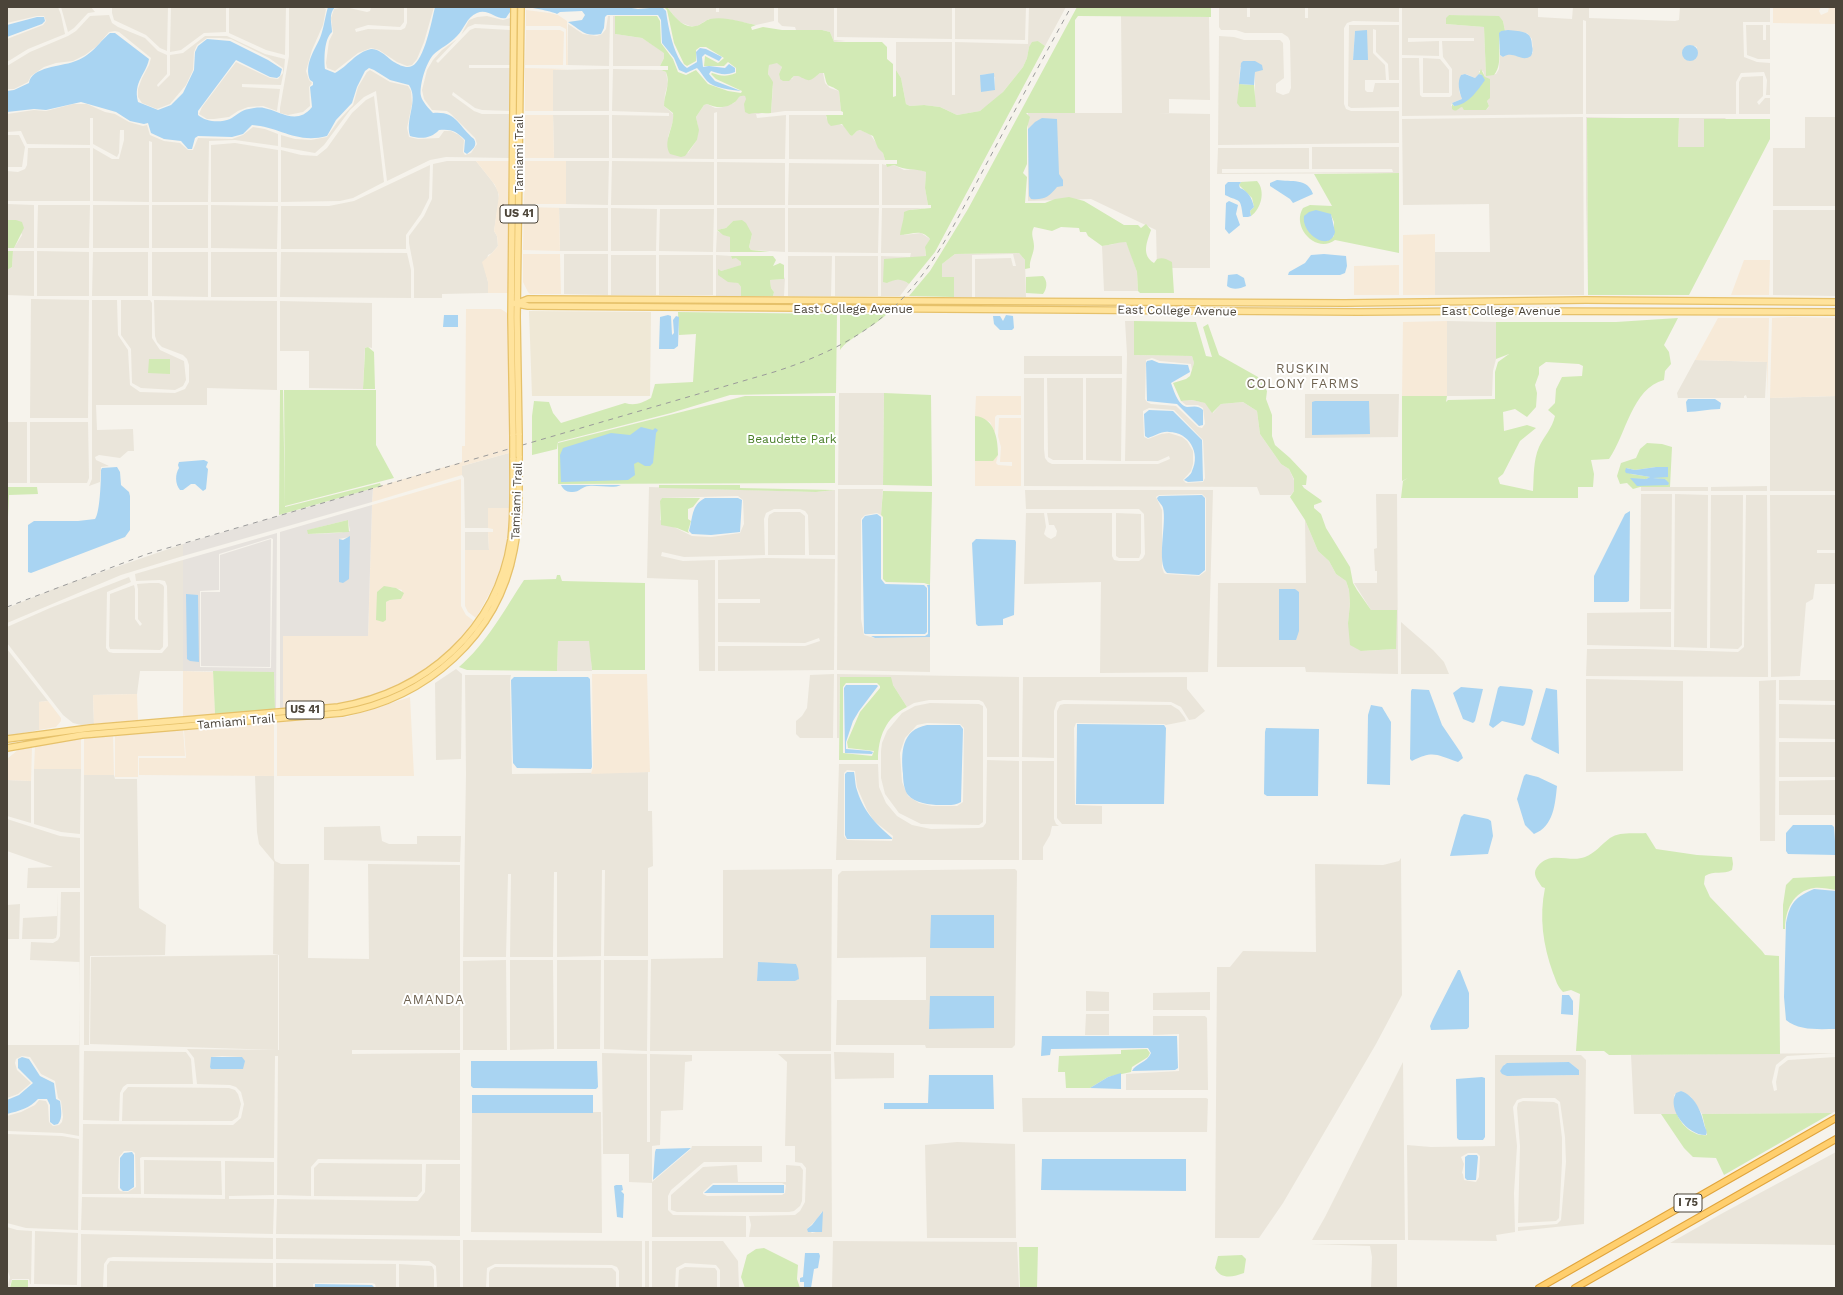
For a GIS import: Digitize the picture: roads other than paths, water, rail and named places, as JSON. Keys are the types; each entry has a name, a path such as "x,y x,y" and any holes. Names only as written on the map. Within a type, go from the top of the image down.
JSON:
{"highway":[{"name":"I 75","path":"1539,1288 1836,1118"},
{"name":"I 75","path":"1575,1288 1836,1139"}],"main road":[{"name":"Tamiami Trail","path":"7,748 82,735 342,713 378,704 411,690 442,670 461,652 477,633 498,599 508,575 516,538 515,303 512,244 514,7"},
{"name":"Tamiami Trail","path":"515,303 519,252 520,7"},
{"path":"512,244 516,251 519,252"},
{"name":"East College Avenue","path":"515,303 528,300 1015,303 1061,301 1345,303 1594,300 1836,302"},
{"path":"766,301 768,306 771,308"},
{"path":"984,310 992,306 1015,303 1022,310 1025,305 1029,304 1049,304 1061,301"},
{"name":"East College Avenue","path":"515,303 528,306 1379,313 1490,311 1836,312"},
{"name":"Tamiami Trail","path":"7,739 84,728 338,707 375,699 408,685 437,666 458,646 483,614 494,594 502,573 511,539 516,457"}],"water":[{"path":"328,7 335,7 331,16 332,32 327,39 325,49 325,69 335,73 356,56 371,49 380,52 394,62 405,67 412,66 416,63 424,49 435,7 518,7 511,11 506,18 485,12 473,15 460,33 433,55 428,63 421,86 421,96 424,103 433,113 447,114 452,117 474,139 475,146 467,154 464,152 465,140 459,134 451,130 439,130 425,138 410,136 409,123 413,97 409,85 390,80 369,68 365,71 357,87 352,103 336,120 327,136 316,138 297,137 262,126 252,125 243,134 232,137 198,136 195,138 192,149 188,149 181,141 164,139 151,133 148,123 144,124 130,121 116,112 81,102 46,110 34,109 7,112 7,91 14,90 29,83 31,78 41,70 80,59 90,53 110,33 115,33 149,59 138,83 138,102 158,110 171,105 183,93 194,70 195,52 198,46 207,39 230,41 268,60 282,69 280,76 277,78 270,77 236,60 198,111 198,115 213,121 222,121 230,119 246,110 264,108 288,116 300,116 312,107 310,87 313,85 313,82 310,80 308,69 320,38"},
{"path":"523,7 625,7 638,9 662,7 666,11 672,42 682,64 687,68 697,62 696,52 700,48 706,49 722,57 719,61 705,54 702,57 703,67 709,66 725,68 729,64 735,68 735,72 723,74 711,71 709,74 715,81 741,91 723,88 710,83 697,68 686,73 679,70 674,58 662,43 661,20 658,15 607,15 605,17 604,28 601,34 590,35 568,22 582,20 585,15 582,11 560,12 557,14"},
{"path":"37,17 44,17 45,21 42,24 7,37 7,25"},
{"path":"1367,30 1368,60 1353,60 1355,31"},
{"path":"1508,30 1528,34 1532,41 1533,51 1531,56 1524,58 1511,55 1503,57 1500,55 1499,33 1501,31"},
{"path":"1690,45 1696,47 1698,53 1696,59 1690,61 1684,59 1682,53 1684,47"},
{"path":"1243,61 1255,61 1262,65 1263,70 1255,72 1254,85 1239,84 1241,63"},
{"path":"994,73 995,90 981,92 980,75"},
{"path":"1465,74 1475,78 1479,74 1482,75 1485,80 1468,100 1454,106 1452,103 1462,99 1459,90 1459,81 1461,75"},
{"path":"1042,118 1057,119 1059,174 1063,180 1063,186 1057,187 1046,197 1031,199 1029,196 1028,129"},
{"path":"1277,180 1303,183 1311,189 1313,194 1293,203 1290,199 1270,186 1270,183"},
{"path":"1228,182 1241,182 1239,185 1240,188 1243,189 1251,198 1254,207 1250,211 1251,216 1243,217 1239,201 1225,195 1225,185"},
{"path":"1229,201 1238,205 1236,214 1240,225 1229,234 1225,229 1226,203"},
{"path":"1316,210 1331,214 1335,232 1332,238 1328,241 1316,239 1311,235 1304,223 1304,216 1309,212"},
{"path":"1324,254 1346,256 1347,266 1345,273 1340,275 1288,275 1289,272 1305,263 1311,255"},
{"path":"1237,274 1244,278 1246,286 1236,289 1227,286 1228,275"},
{"path":"444,315 458,315 458,327 443,327"},
{"path":"668,315 671,316 672,335 674,333 673,320 676,316 679,317 678,346 674,349 659,349 660,317"},
{"path":"1006,315 1013,316 1014,328 1012,330 1000,330 994,324 993,316 1000,316 1003,321"},
{"path":"1152,360 1159,363 1188,365 1190,372 1171,383 1181,404 1187,407 1201,408 1203,410 1203,425 1199,426 1177,404 1147,401 1146,363 1147,361"},
{"path":"1688,399 1715,399 1721,403 1720,409 1687,412 1686,402"},
{"path":"1369,401 1370,434 1312,435 1312,402"},
{"path":"1149,410 1173,411 1202,440 1203,481 1188,482 1184,480 1190,475 1195,457 1191,445 1182,436 1176,433 1166,432 1148,438 1145,436 1144,414"},
{"path":"641,427 653,430 655,428 658,430 656,433 653,463 650,466 645,466 638,462 634,464 635,475 628,480 561,482 560,455 563,448 611,433 630,435"},
{"path":"204,460 208,462 206,467 208,469 206,489 203,491 195,484 191,484 183,490 180,490 176,479 179,462"},
{"path":"117,467 120,472 121,485 129,492 130,496 130,530 125,537 31,573 28,572 28,525 34,521 78,521 95,519 97,516 99,503 101,470 102,468"},
{"path":"1668,467 1668,477 1653,478 1665,479 1669,483 1668,485 1637,486 1630,478 1646,479 1650,477 1626,473 1625,471 1626,468 1635,470"},
{"path":"561,485 621,485 614,487 587,486 578,491 569,492 566,491"},
{"path":"1202,495 1205,498 1205,570 1199,575 1167,573 1162,561 1164,515 1162,505 1157,498 1159,496"},
{"path":"705,498 738,498 742,500 740,532 711,535 692,534 689,531 693,512 697,504"},
{"path":"1630,511 1629,601 1594,602 1594,576 1625,514"},
{"path":"877,514 881,517 881,579 885,584 924,585 927,588 927,632 925,634 864,633 862,520 865,516"},
{"path":"350,536 349,579 343,583 339,582 339,539 343,540"},
{"path":"976,539 1015,540 1016,542 1014,615 1003,619 1003,625 978,626 976,624 972,543"},
{"path":"927,585 930,585 930,637 875,638 871,636 925,636 928,634"},
{"path":"1279,589 1295,589 1299,592 1299,631 1296,640 1279,640"},
{"path":"186,594 198,595 199,662 190,661 187,659"},
{"path":"514,677 588,677 590,679 591,769 517,768 513,763 511,680"},
{"path":"846,685 878,686 853,721 846,742 846,749 870,751 873,752 872,754 845,753 844,688"},
{"path":"1500,686 1531,689 1533,691 1525,724 1523,726 1502,721 1493,728 1489,725 1498,688"},
{"path":"1461,687 1483,689 1475,721 1473,723 1463,719 1453,693"},
{"path":"1546,688 1557,690 1559,754 1534,742 1531,739"},
{"path":"1412,689 1429,690 1442,725 1461,753 1463,758 1458,762 1435,755 1425,756 1412,761 1410,759"},
{"path":"1371,705 1382,707 1391,722 1390,785 1367,784 1368,715"},
{"path":"1077,724 1164,725 1166,728 1164,804 1076,804"},
{"path":"927,725 960,725 963,729 961,802 954,805 932,805 923,803 911,798 906,790 902,766 904,744 907,737 912,732"},
{"path":"1266,728 1319,729 1318,796 1267,796 1264,794"},
{"path":"847,772 854,772 856,787 862,803 870,816 892,839 847,839 845,835 845,774"},
{"path":"1526,774 1538,777 1557,786 1554,807 1550,820 1546,826 1534,834 1525,825 1517,799 1524,776"},
{"path":"1464,814 1491,821 1493,836 1488,854 1450,856 1461,817"},
{"path":"1793,825 1832,825 1834,827 1836,855 1788,854 1786,851 1786,833"},
{"path":"1814,889 1836,891 1836,1029 1803,1028 1791,1024 1786,1020 1784,997 1786,923 1789,910 1794,902 1802,895"},
{"path":"931,915 994,915 994,948 930,948"},
{"path":"758,962 796,964 799,979 795,981 757,981"},
{"path":"1458,970 1460,970 1469,993 1469,1027 1467,1029 1431,1030 1430,1026 1433,1019"},
{"path":"1562,995 1569,995 1573,1001 1573,1015 1561,1014"},
{"path":"930,996 994,996 994,1028 929,1029"},
{"path":"1042,1036 1177,1036 1178,1068 1175,1070 1132,1071 1149,1056 1151,1053 1148,1048 1051,1049 1050,1055 1041,1056"},
{"path":"22,1057 29,1059 40,1076 54,1083 56,1099 60,1101 61,1110 61,1119 58,1124 54,1125 50,1122 50,1105 47,1099 38,1099 28,1107 7,1114 7,1100 19,1095 33,1083 18,1068 18,1059"},
{"path":"211,1057 242,1057 245,1061 243,1069 211,1069"},
{"path":"471,1061 597,1061 598,1087 596,1089 473,1088 471,1086"},
{"path":"1569,1062 1579,1070 1579,1075 1507,1076 1502,1074 1500,1071 1507,1063"},
{"path":"1121,1073 1121,1089 1090,1088 1108,1077"},
{"path":"929,1075 993,1075 994,1109 884,1109 884,1103 928,1103"},
{"path":"1485,1078 1485,1137 1483,1140 1459,1140 1457,1138 1456,1079"},
{"path":"1681,1091 1690,1096 1697,1104 1707,1131 1706,1135 1699,1134 1686,1127 1677,1114 1674,1107 1674,1100 1676,1093"},
{"path":"472,1095 593,1095 593,1113 472,1113"},
{"path":"691,1148 653,1180 656,1149"},
{"path":"132,1152 134,1155 134,1187 128,1191 123,1191 120,1188 120,1158 124,1153"},
{"path":"1468,1155 1477,1155 1478,1157 1476,1180 1467,1180 1465,1178 1465,1157"},
{"path":"1042,1159 1186,1159 1186,1191 1041,1190"},
{"path":"622,1185 623,1190 621,1191 624,1194 623,1218 617,1217 614,1186"},
{"path":"713,1185 784,1185 784,1193 704,1193"},
{"path":"823,1211 822,1232 808,1232 807,1229"},
{"path":"805,1253 819,1253 820,1256 818,1268 814,1269 811,1288 804,1288 804,1282 800,1282 800,1278 803,1277"},
{"path":"315,1284 372,1285 375,1288 315,1288"}],"railway":[{"path":"7,607 147,554 774,372 808,360 856,336 871,326 899,302 926,270 959,216 1071,7"}],"district":[{"name":"RUSKIN COLONY FARMS","path":"1303,376"},
{"name":"AMANDA","path":"434,1000"}],"park label":[{"name":"Beaudette Park","path":"792,439"}]}
